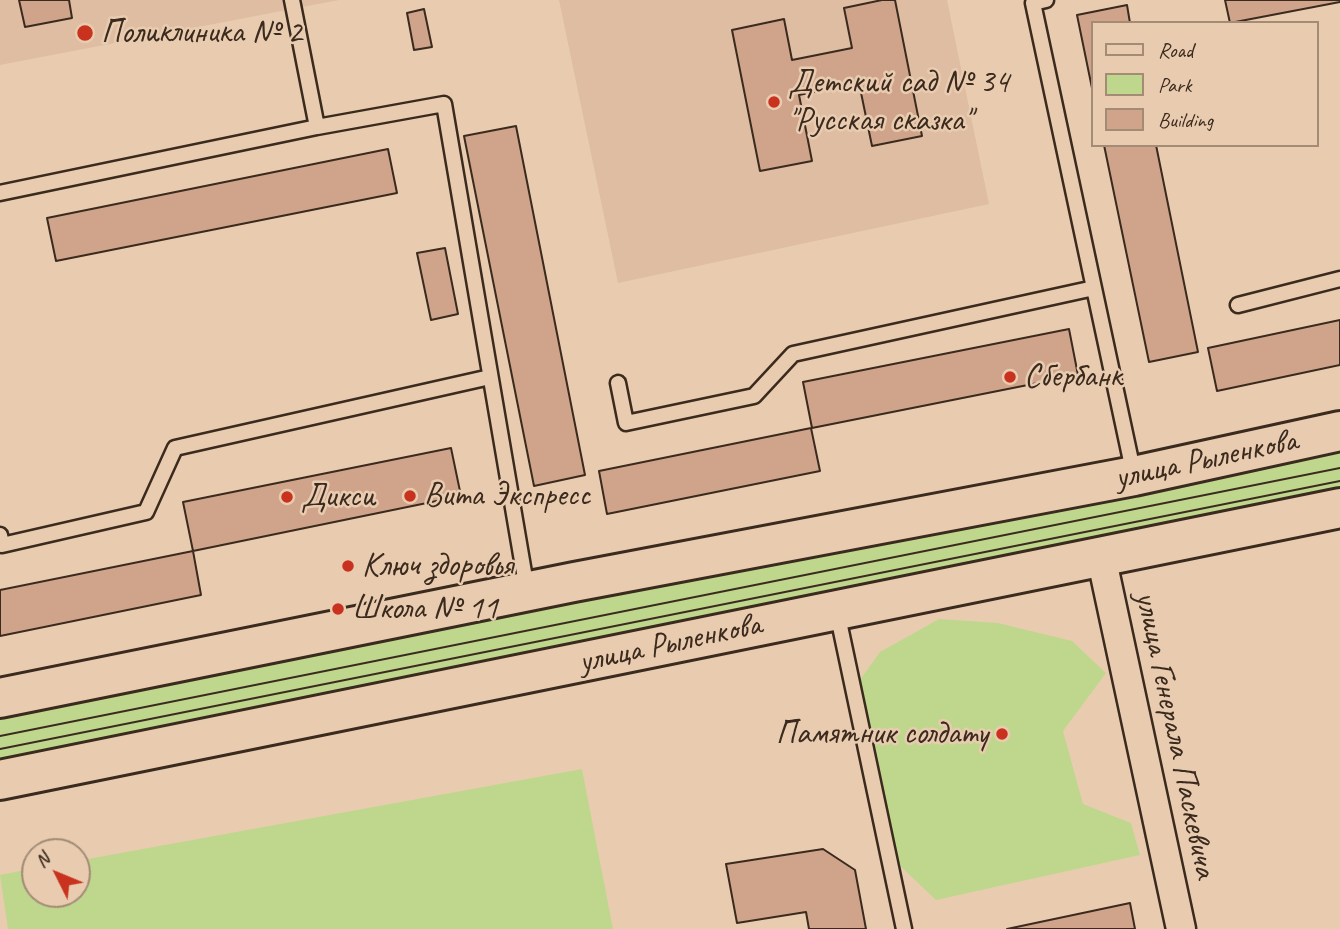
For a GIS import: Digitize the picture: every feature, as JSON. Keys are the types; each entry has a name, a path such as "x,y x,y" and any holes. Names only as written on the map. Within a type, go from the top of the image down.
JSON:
{"street":[{"name":"улица Рыленкова","path":"0,698 527,592 1134,476 1340,431"},
{"name":"улица Рыленкова","path":"0,780 1340,508"},
{"name":"улица Генерала Паскевича","path":"1101,556 1181,929"}],"lane":[{"path":"292,0 317,127"},
{"path":"1046,0 1033,3 1134,476"},
{"path":"0,193 317,127 444,104 527,592"},
{"path":"1238,305 1340,279"},
{"path":"618,383 626,423 754,396 793,354 1094,288"},
{"path":"0,535 2,545 146,512 174,448 490,377"},
{"path":"837,610 904,929"}],"shaded area":[{"name":"Поликлиника № 2","path":"0,0 339,0 0,65"},
{"name":"Детский сад № 34 \"Русская сказка\"","path":"559,0 947,0 989,204 618,283"}],"green space":[{"path":"1340,434 1340,504 0,762 0,700"},
{"path":"939,619 998,623 1072,641 1106,673 1063,731 1083,804 1131,823 1140,855 936,900 894,860 857,684 880,652"},
{"path":"582,769 613,929 8,929 0,875 21,871 21,908 91,908 91,858"}],"building":[{"name":"Поликлиника № 2","path":"19,0 69,0 72,18 25,27"},
{"path":"895,0 922,136 872,146 859,83 799,95 812,161 760,171 732,30 784,19 792,60 852,48 844,8"},
{"path":"1225,0 1340,0 1240,21 1230,21"},
{"path":"1127,5 1130,21 1092,21 1092,88 1077,15"},
{"path":"424,9 432,47 414,50 407,13"},
{"path":"516,126 585,475 534,486 464,136"},
{"path":"1104,147 1156,147 1198,352 1149,362"},
{"path":"388,149 397,193 56,261 47,218"},
{"path":"445,248 458,314 431,320 417,253"},
{"path":"1340,320 1340,365 1217,391 1208,348"},
{"path":"1069,329 1078,375 812,428 803,382"},
{"path":"811,428 820,471 607,514 599,471"},
{"path":"451,448 461,496 193,551 183,502"},
{"path":"193,551 201,595 0,636 0,590"},
{"path":"823,849 855,870 866,929 809,929 806,912 737,923 726,864"},
{"path":"1130,903 1135,929 1007,929"}],"tram line":[{"path":"0,736 1340,468"},
{"path":"0,749 1340,481"}],"place":[{"name":"Поликлиника № 2","path":"85,33"},
{"name":"Детский сад № 34 \"Русская сказка\"","path":"774,102"},
{"name":"Сбербанк","path":"1010,377"},
{"name":"Вита Экспресс","path":"410,496"},
{"name":"Дикси","path":"287,497"},
{"name":"Ключ здоровья","path":"348,566"},
{"name":"Школа № 11","path":"338,609"},
{"name":"Памятник солдату","path":"1002,734"}]}
